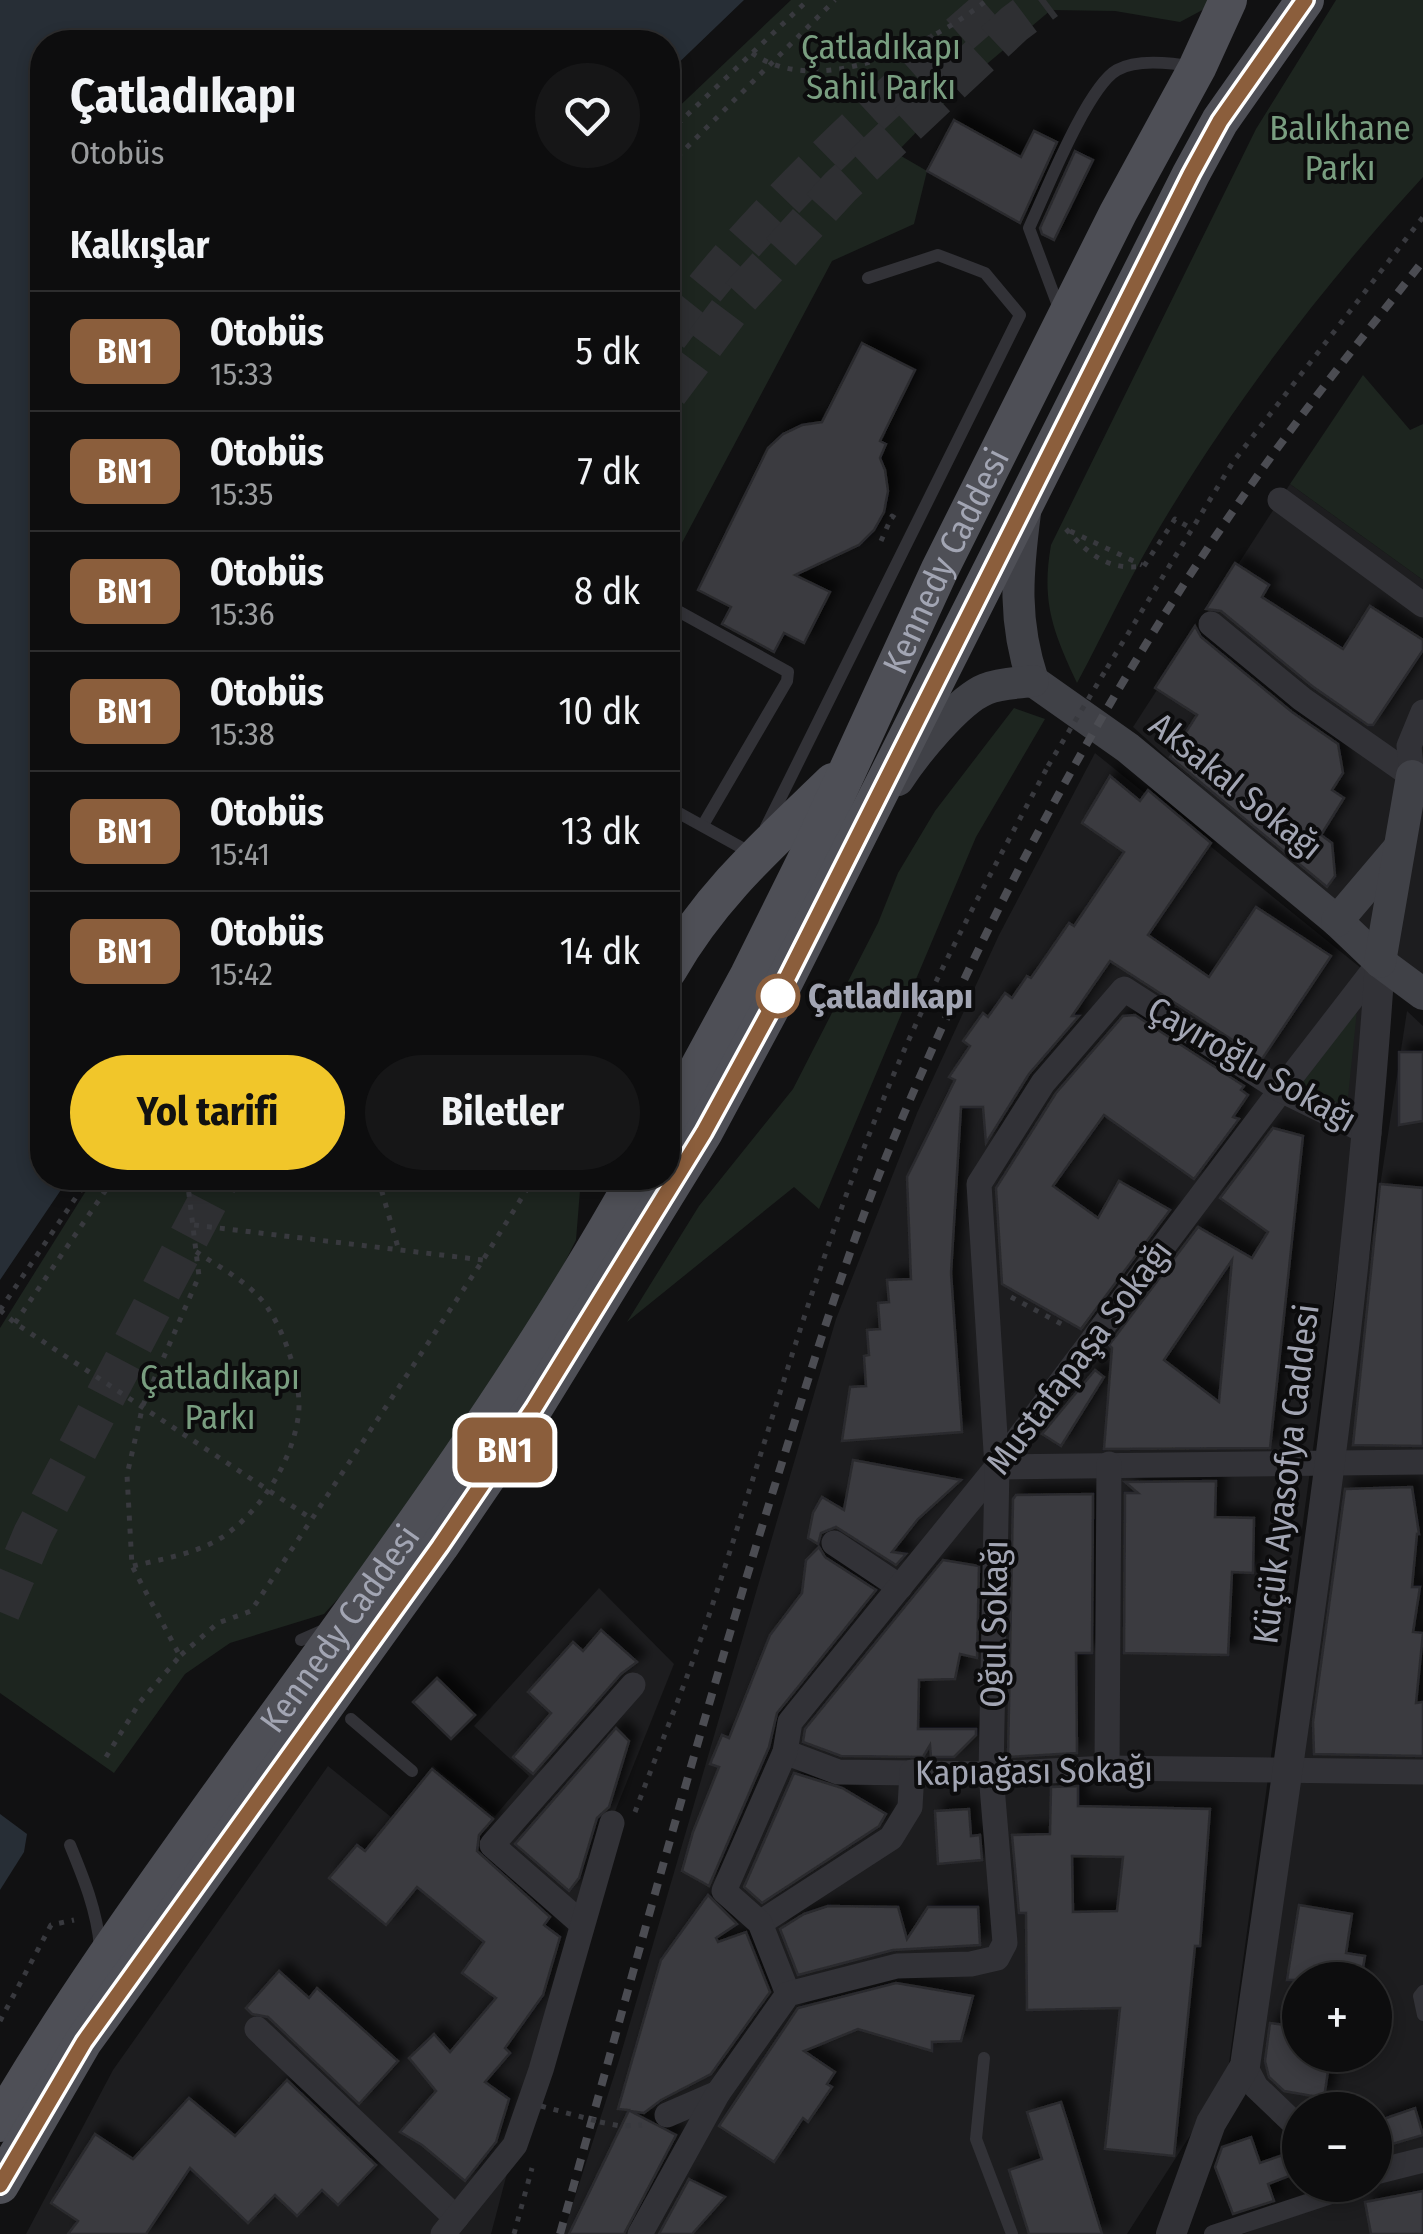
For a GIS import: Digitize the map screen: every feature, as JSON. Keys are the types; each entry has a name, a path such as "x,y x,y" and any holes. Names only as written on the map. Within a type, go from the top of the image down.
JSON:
{"main road":[{"name":"Kennedy Caddesi","path":"680,1132 749,975 940,569 1197,68 1228,0"},
{"name":"Kennedy Caddesi","path":"680,1132 776,1000 1220,121 1301,3"},
{"path":"832,886 910,760 964,704 985,689 1033,681 1020,644 1017,576 1026,502"},
{"name":"Aksakal Sokağı","path":"1033,681 1128,748 1423,994"},
{"path":"680,949 715,898 849,766"},
{"name":"Küçük Ayasofya Caddesi","path":"1380,962 1418,780"},
{"path":"1337,921 1402,844"},
{"name":"Aksakal Sokağı","path":"1380,962 1423,1015"},
{"path":"594,1253 601,1190"},
{"name":"Kennedy Caddesi","path":"0,2123 44,2046 101,1963 450,1476 594,1253 629,1190"},
{"name":"Kennedy Caddesi","path":"0,2185 93,2028 440,1546 534,1408 649,1190"}],"street":[{"path":"1280,500 1423,606"},
{"path":"1211,624 1302,700 1418,780"},
{"name":"Küçük Ayasofya Caddesi","path":"1418,780 1409,746 1423,712"},
{"name":"Küçük Ayasofya Caddesi","path":"1171,2234 1211,2123 1244,2066 1330,1461 1369,1133 1380,962"},
{"name":"Mustafapaşa Sokağı","path":"760,1922 724,1891 785,1752 790,1722 997,1467 1380,962"},
{"name":"Çayıroğlu Sokağı","path":"997,1467 979,1184 1043,1083 1124,989 1280,1090 1369,1133"},
{"path":"997,1467 1423,1462"},
{"path":"1108,1768 1109,1464"},
{"name":"Oğul Sokağı","path":"788,1994 898,1966 971,1964 997,1958 1005,1942 991,1774 997,1467"},
{"path":"834,1544 900,1586"},
{"path":"582,1924 492,1845 633,1684"},
{"name":"Kapıağası Sokağı","path":"785,1752 838,1772 991,1774 1108,1768 1423,1772"},
{"path":"640,2234 718,2094 788,1994 760,1922 891,1838 910,1807 912,1772"},
{"path":"256,2029 449,2226 515,2145 582,1924 622,1822"},
{"path":"1244,2066 1256,2088 1282,2112"},
{"path":"667,2115 718,2094"},
{"path":"1392,2168 1423,2160"},
{"path":"1213,2234 1312,2202"}],"lane":[{"path":"1063,323 1028,228 1095,92 1117,70 1141,64 1174,63 1197,68"},
{"path":"680,814 756,856 800,756 1020,316 986,273 938,255 868,278"},
{"path":"680,613 788,672 703,826"},
{"path":"301,1640 346,1620"},
{"path":"351,1718 412,1771"},
{"path":"70,1845 98,1924 101,1963"},
{"path":"1423,1991 1423,2015"},
{"path":"984,2058 976,2139 1012,2234"}],"path":[{"path":"680,121 808,0"},
{"path":"680,154 835,0"},
{"path":"752,52 769,65 810,73 868,62 916,43 987,0"},
{"path":"622,1822 706,1622 819,1271 880,1106 979,895 1048,766 1233,462 1423,217"},
{"path":"1144,566 1066,529 1083,548 1121,569 1144,566 1176,519 1192,529"},
{"path":"80,1190 0,1310 312,1518"},
{"path":"16,1323 106,1190"},
{"path":"180,1656 132,1566 126,1476 143,1405 198,1276 188,1190"},
{"path":"382,1190 400,1252"},
{"path":"106,1757 140,1702 180,1656 218,1624 251,1610 527,1190"},
{"path":"192,1225 484,1260"},
{"path":"132,1566 184,1554 219,1538 250,1514 268,1490 299,1416 292,1363 276,1323 259,1297 195,1251"},
{"path":"987,1284 1092,1340"},
{"path":"0,2021 51,1925"},
{"path":"541,2106 620,2126"},
{"path":"514,2234 533,2167"}],"shaded area":[{"path":"0,0 744,0 680,61 680,30 30,30 30,1190 61,1190 0,1280"},
{"path":"1290,484 1423,580 1423,988 1133,727"},
{"path":"1095,753 1377,981 1227,2078 1127,2234 563,2234 620,2057 836,1319 917,1113 999,935"},
{"path":"1407,1011 1423,1026 1423,2234 1243,2234 1318,2202 1392,2202 1392,2092 1282,2092 1282,2123 1255,2087 1296,1731"},
{"path":"599,1588 674,1664 578,1904 491,2234 26,2234 113,2070 328,1766 391,1817 433,1766 495,1816 529,1776 474,1726"},
{"path":"0,1814 27,1834 24,1852 0,1890"}],"green space":[{"name":"Çatladıkapı Sahil Parkı","path":"791,0 1211,0 1208,7 1180,22 1115,11 1051,10 963,84 896,153 927,171 914,224 832,261 680,546 680,106"},
{"name":"Balıkhane Parkı","path":"1336,0 1423,0 1423,177 1318,299 1222,429 1152,540 1077,683 1051,616 1047,583 1051,545 1256,129"},
{"path":"1363,375 1410,430 1423,424 1423,580 1290,484"},
{"path":"1014,708 1045,719 976,837 819,1209 794,1187 627,1322 699,1206 793,1089 878,923 898,873 935,811"},
{"path":"1357,1010 1347,1107 1301,1085"},
{"name":"Çatladıkapı Parkı","path":"86,1190 580,1190 576,1240 555,1282 381,1552 324,1614 230,1643 185,1674 114,1773 0,1693 0,1328"}],"building":[{"path":"954,120 1021,157 1034,131 1057,142 1020,223 927,171"},
{"path":"1075,151 1093,160 1054,240 1042,234 1040,228"},
{"path":"862,343 915,370 880,441 886,444 880,458 888,491 884,512 859,545 795,575 830,592 804,643 784,633 774,652 722,624 731,607 698,590 768,448 783,434 802,425 822,422"},
{"path":"1235,563 1269,585 1262,597 1343,649 1370,606 1423,640 1423,650 1373,725 1312,686 1221,611 1206,609"},
{"path":"1195,626 1201,637 1292,712 1338,744 1343,773 1332,790 1344,798 1321,835 1332,843 1335,876 1327,887 1170,757 1197,715 1155,688"},
{"path":"1110,776 1140,801 1148,790 1211,843 1148,935 1209,977 1256,907 1331,956 1262,1059 1110,961 1072,1016 1079,1016 1029,1074 986,1143 983,1107 961,1107 951,1273 962,1432 842,1441 850,1387 866,1386 867,1330 880,1329 878,1303 889,1302 887,1280 911,1279 907,1177 955,1080 949,1077 970,1046 963,1041 983,1013 988,1017 1005,993 1012,998 1027,976 1031,978 1069,923 1074,926 1124,852 1082,823"},
{"path":"1135,1015 1244,1086 1241,1090 1248,1095 1233,1117 1239,1119 1194,1179 1104,1115 1053,1186 1098,1218 1119,1181 1170,1210 1081,1329 1002,1284 996,1188 1056,1093 1123,1016"},
{"path":"1399,1052 1423,1052 1423,1121 1399,1125"},
{"path":"1273,1128 1303,1136 1270,1448 1104,1449 1112,1348 1109,1345 1198,1227 1252,1258 1268,1232 1220,1198","holes":["1232,1260 1219,1402 1164,1360"]},
{"path":"1380,1184 1423,1188 1423,1446 1353,1445"},
{"path":"1095,1370 1104,1377 1061,1446 1042,1434"},
{"path":"853,1460 961,1480 918,1519 892,1552 906,1554 896,1565 836,1527 821,1533 818,1544 808,1538 813,1513 822,1497 844,1510"},
{"path":"1216,1481 1215,1517 1254,1518 1253,1573 1232,1572 1228,1655 1124,1653 1125,1493 1138,1493 1125,1482"},
{"path":"1412,1487 1419,1534 1412,1587 1420,1587 1413,1632 1423,1633 1416,1703 1423,1702 1423,1756 1314,1754 1313,1722 1345,1489"},
{"path":"1093,1494 1092,1653 1076,1653 1077,1753 1008,1757 1013,1499 1016,1495"},
{"path":"819,1547 825,1557 876,1590 777,1713 769,1747 709,1886 682,1871 719,1767 710,1764 722,1735 729,1738 770,1635 802,1593 806,1560"},
{"path":"943,1560 979,1566 977,1658 960,1654 955,1679 919,1680 918,1729 976,1729 976,1735 954,1757 931,1757 930,1745 923,1757 841,1756 803,1742 805,1729"},
{"path":"601,1630 637,1662 621,1674 533,1774 513,1757 551,1713 528,1692 573,1642 583,1651"},
{"path":"437,1678 475,1715 451,1739 413,1702"},
{"path":"616,1728 629,1741 609,1807 597,1818 579,1878 569,1891 515,1844"},
{"path":"432,1769 493,1819 479,1835 477,1851 550,1917 544,1925 560,1937 543,1995 505,2048 510,2053 485,2082 509,2099 496,2142 465,2181 400,2132 436,2091 409,2058 434,2034 450,2052 496,1998 462,1973 484,1942 417,1887 386,1925 329,1878 357,1845 365,1851"},
{"path":"794,1773 842,1788 886,1814 879,1826 762,1903 744,1887"},
{"path":"1078,1786 1078,1806 1210,1809 1200,1946 1195,1946 1174,2156 1105,2149 1120,2008 1027,2010 1026,1913 1019,1913 1012,1835 1050,1834 1051,1787","holes":["1072,1856 1123,1857 1117,1911 1073,1912"]},
{"path":"969,1809 971,1836 980,1835 982,1860 938,1864 935,1811"},
{"path":"708,1895 737,1924 716,1938 718,1942 746,1932 770,1992 711,2074 644,2113 630,2111 676,2135 624,2234 569,2234 629,2110 618,2109 661,1960"},
{"path":"1299,1905 1352,1914 1346,1953 1365,1956 1364,1962 1290,1962"},
{"path":"828,1906 898,1907 907,1939 928,1907 978,1907 980,1945 893,1950 798,1975 780,1929 804,1914"},
{"path":"279,1971 309,1998 317,1988 398,2061 359,2104 268,2017 252,2014 246,2008"},
{"path":"896,1983 973,1996 961,2041 932,2042 932,2051 858,2029 804,2051 835,2072 827,2084 832,2087 808,2122 803,2118 774,2162 719,2126 798,2008"},
{"path":"1270,2023 1282,2025 1282,2072 1328,2072 1325,2092 1284,2091 1269,2077 1265,2061"},
{"path":"287,2080 376,2165 338,2205 322,2190 297,2216 275,2195 248,2223 190,2168 146,2234 68,2234 78,2221 51,2203 95,2134 133,2159 189,2098 235,2136"},
{"path":"1061,2102 1102,2234 1029,2234 1009,2170 1042,2159 1027,2112"},
{"path":"1415,2108 1423,2135 1392,2144 1392,2116"},
{"path":"1251,2137 1260,2163 1282,2155 1282,2179 1268,2184 1274,2201 1233,2214 1215,2167 1222,2147"},
{"path":"689,2179 725,2197 692,2234 659,2234"},
{"path":"1423,2191 1423,2234 1371,2234 1365,2202 1392,2202 1392,2197"}],"tunnel":[{"path":"680,321 743,244 824,159 999,0"},
{"path":"680,376 737,300 840,187 1014,24 1046,0"},
{"path":"0,1612 33,1534 214,1190"}],"railway":[{"path":"560,2234 774,1488 855,1239 923,1070 1003,900 1092,734 1141,653 1265,465 1423,261"}],"bus line":[{"name":"BN1","path":"680,1172 776,1000 1191,174 1220,121 1305,0"},
{"name":"BN1","path":"0,2185 84,2042 440,1546 534,1408 669,1190"}],"place":[{"name":"Çatladıkapı","path":"778,996"}]}
